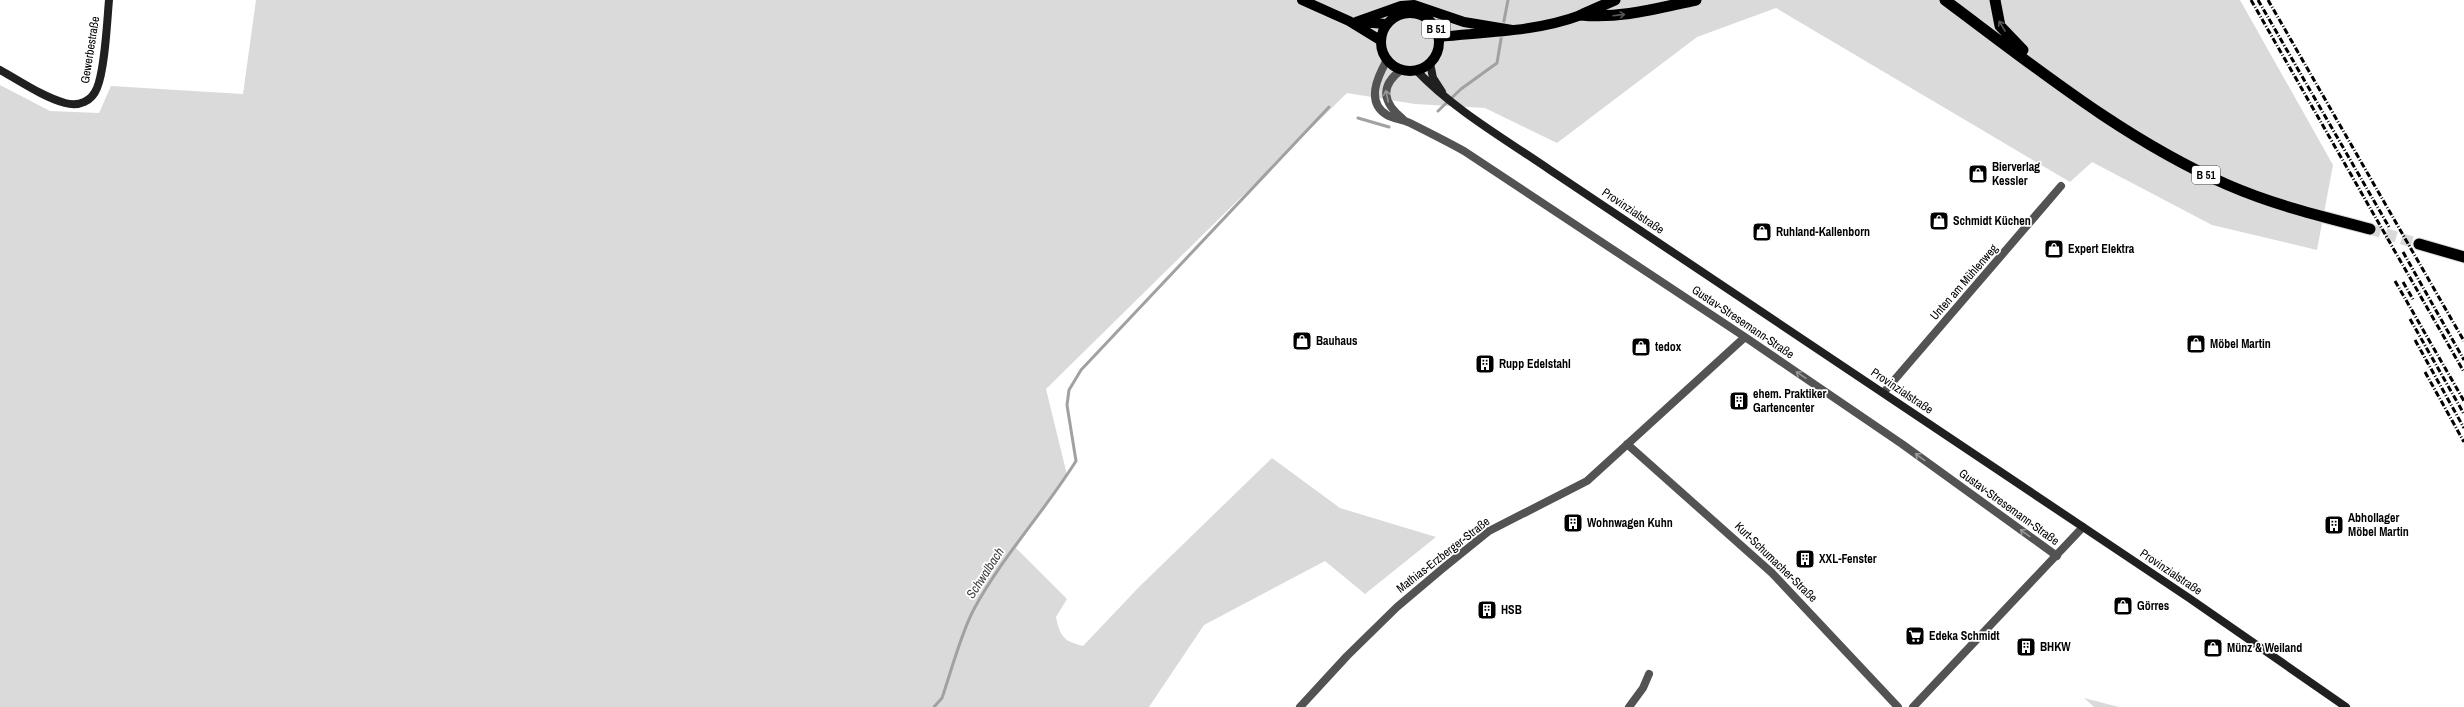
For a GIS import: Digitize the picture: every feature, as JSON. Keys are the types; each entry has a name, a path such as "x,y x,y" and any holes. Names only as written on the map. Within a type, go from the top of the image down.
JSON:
{"highway":[{"name":"B 51","path":"1581,15 1615,0"},
{"name":"B 51","path":"1581,15 1601,17 1624,15 1696,0"},
{"name":"B 51","path":"1939,0 1965,15"},
{"name":"B 51","path":"1945,0 2058,83 2135,136 2184,164 2229,186 2299,210 2370,230"},
{"name":"B 51","path":"1995,0 2000,26 2058,83"},
{"path":"2419,244 2464,257"}],"main road":[{"name":"Gewerbestraße","path":"0,70 65,103 78,104 87,100 94,94 100,80 109,0"},
{"path":"1302,0 1323,12 1352,21 1386,24 1380,40 1383,54 1387,60 1401,70 1416,70 1430,63"},
{"name":"B 51","path":"1352,21 1401,6 1414,5 1489,29"},
{"name":"B 51","path":"1386,24 1394,17 1412,12 1430,20 1439,37 1436,56 1430,63"},
{"name":"B 51","path":"1439,37 1489,29 1512,30 1550,24 1581,15"},
{"path":"1352,21 1380,40"},
{"name":"Provinzialstraße","path":"1430,63 1434,78 1444,96"},
{"name":"Provinzialstraße","path":"1416,70 1444,96 1463,110 1762,313 1884,392 2277,658 2346,707"}],"street":[{"name":"Gustav-Stresemann-Straße","path":"1387,60 1376,83 1376,102 1384,114 1406,122 1464,152 1745,337 1902,444 2057,556"},
{"name":"Gustav-Stresemann-Straße","path":"1401,70 1392,77 1385,89 1391,108 1406,122"},
{"name":"Unten am Mühlenweg","path":"1884,392 2061,186"},
{"name":"Mathias-Erzberger-Straße","path":"1302,706 1347,656 1397,607 1489,531 1587,481 1745,337"},
{"name":"Kurt-Schumacher-Straße","path":"1627,444 1772,573 1898,707"},
{"path":"1913,707 2083,527"},
{"path":"1629,707 1643,688 1649,674"}],"shaded area":[{"path":"256,0 2240,0 2333,165 2317,250 2212,225 2092,162 2070,182 1776,8 1697,37 1557,143 1485,108 1415,104 1347,93 1046,389 1067,475 1016,548 1067,599 1056,617 1059,629 1067,640 1083,646 1140,586 1272,458 1340,508 1436,537 1365,594 1325,561 1204,625 1149,707 0,707 0,85 50,111 99,113 111,86 243,94"},
{"path":"2084,698 2119,707 2094,707"}],"waterway":[{"name":"Schwalbach","path":"1503,26 1508,0"},
{"name":"Schwalbach","path":"1438,111 1461,89 1497,63 1502,33"},
{"path":"934,707 942,698 961,641 974,609 997,571 1064,480 1076,461 1067,405 1069,390 1081,370 1329,107"},
{"path":"1358,118 1389,127"}],"tunnel":[{"path":"2370,229 2419,244"}],"railway":[{"path":"2251,0 2464,372"},
{"path":"2258,0 2389,227"},
{"path":"2268,0 2464,341"},
{"path":"2403,252 2464,360"},
{"path":"2395,281 2464,401"},
{"path":"2403,282 2414,301"},
{"path":"2410,319 2464,414"},
{"path":"2415,340 2464,428"},
{"path":"2425,372 2464,442"}],"place":[{"name":"Bierverlag Kessler","path":"1978,174"},
{"name":"Schmidt Küchen","path":"1939,221"},
{"name":"Ruhland-Kallenborn","path":"1762,232"},
{"name":"Expert Elektra","path":"2054,249"},
{"name":"Bauhaus","path":"1302,341"},
{"name":"Möbel Martin","path":"2196,344"},
{"name":"tedox","path":"1641,347"},
{"name":"Rupp Edelstahl","path":"1485,364"},
{"name":"ehem. Praktiker Gartencenter","path":"1739,401"},
{"name":"Wohnwagen Kuhn","path":"1573,523"},
{"name":"Abhollager Möbel Martin","path":"2334,525"},
{"name":"XXL-Fenster","path":"1805,559"},
{"name":"Görres","path":"2123,606"},
{"name":"HSB","path":"1487,610"},
{"name":"Edeka Schmidt","path":"1915,636"},
{"name":"BHKW","path":"2026,647"},
{"name":"Münz & Weiland","path":"2213,648"}]}
